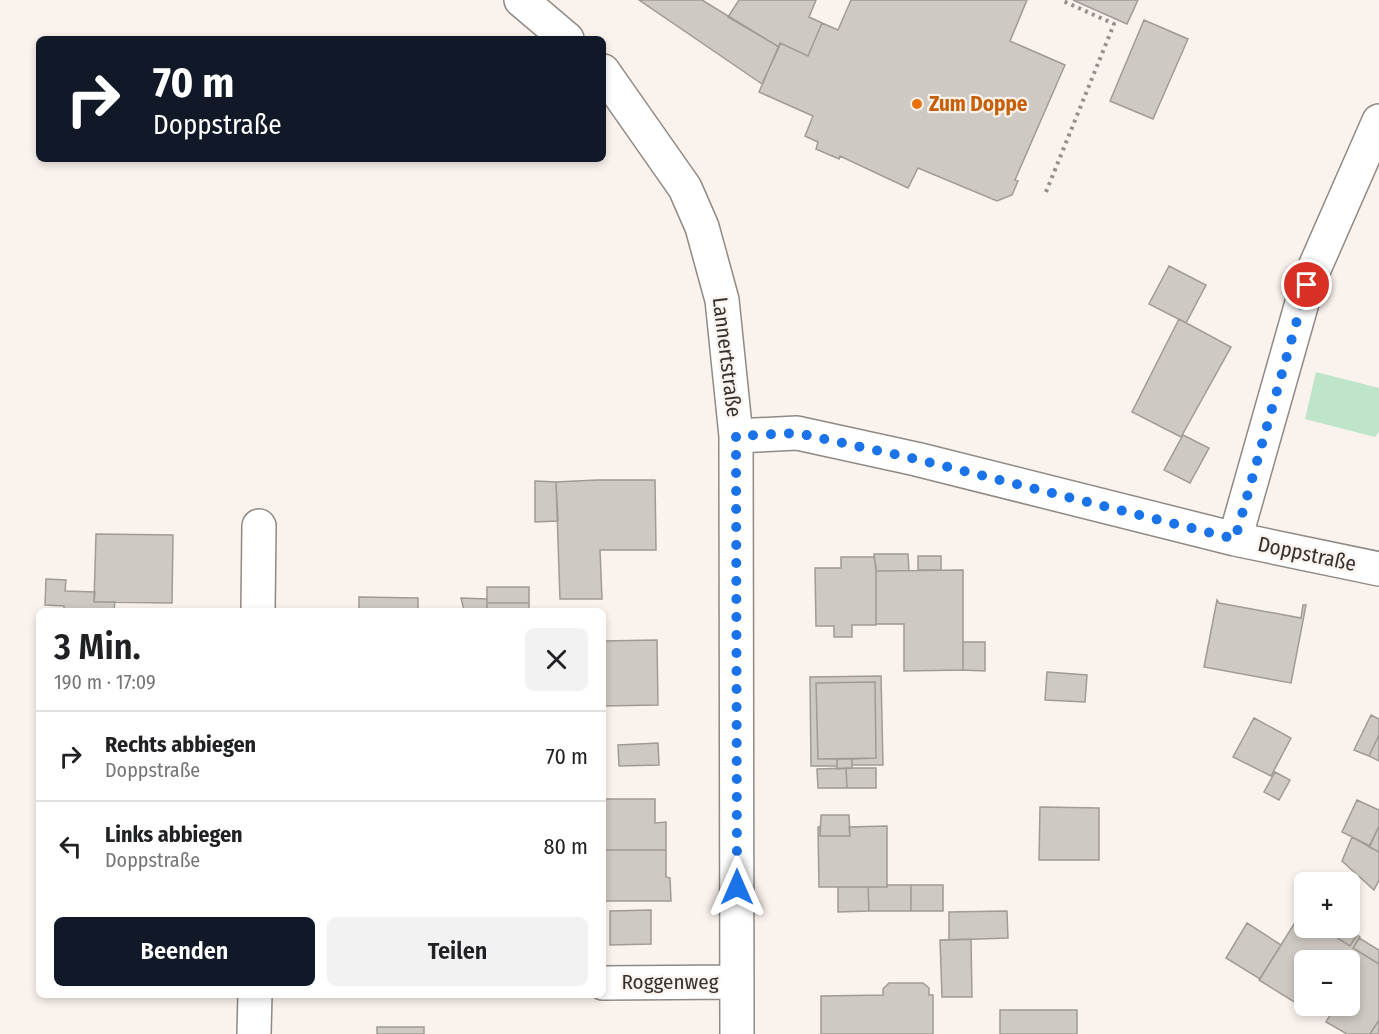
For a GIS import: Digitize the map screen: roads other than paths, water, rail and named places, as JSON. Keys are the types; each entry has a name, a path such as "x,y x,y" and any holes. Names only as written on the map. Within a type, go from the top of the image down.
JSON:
{"street":[{"path":"521,0 563,36"},
{"name":"Lannertstraße","path":"606,74 685,189 702,227 722,300 736,436 737,1034"},
{"name":"Doppstraße","path":"1235,539 1307,285 1379,121"},
{"name":"Doppstraße","path":"736,436 797,433 916,459 1235,539 1379,569"},
{"path":"258,608 259,526"},
{"name":"Roggenweg","path":"606,982 737,982"},
{"path":"254,1034 255,998"}],"place":[{"name":"Zum Doppe","path":"917,104"}]}
